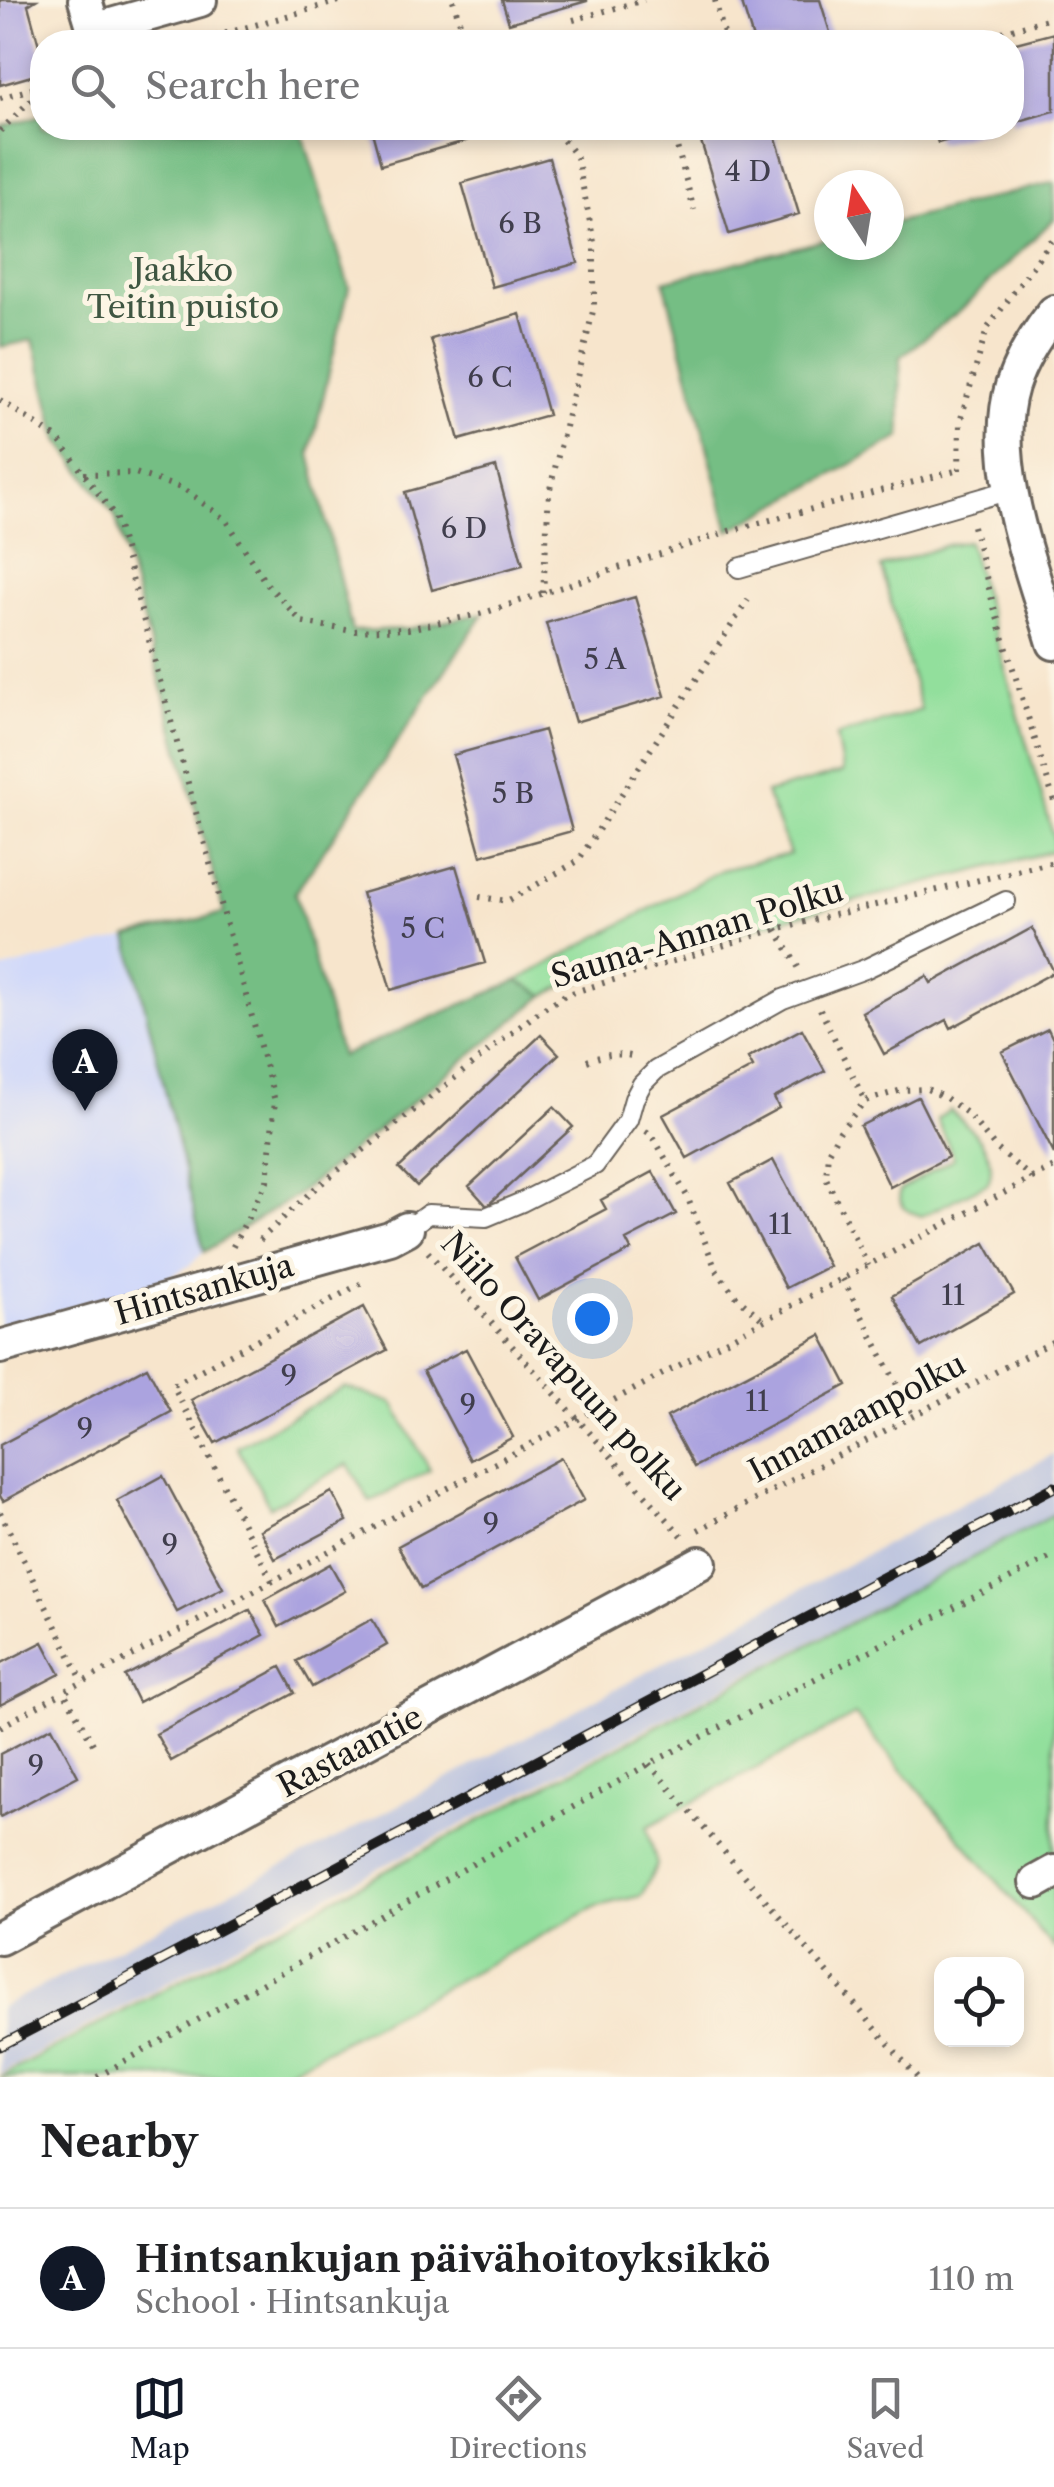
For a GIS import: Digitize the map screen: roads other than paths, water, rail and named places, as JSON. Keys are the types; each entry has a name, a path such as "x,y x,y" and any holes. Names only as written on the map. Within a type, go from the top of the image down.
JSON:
{"street":[{"path":"85,0 94,30 200,0"},
{"path":"1054,312 1035,336 1012,387 1005,432 1010,490 1054,643"},
{"name":"Hintsankuja","path":"0,1347 398,1234"},
{"name":"Rastaantie","path":"0,1938 692,1550"}],"lane":[{"path":"739,568 1010,490"},
{"path":"398,1234 428,1214 486,1217 595,1165 628,1120 642,1084 656,1070 784,999 865,969 1006,902"}],"railway":[{"path":"0,2046 1054,1487"}],"place":[{"name":"Hintsankujan päivähoitoyksikkö","path":"85,1111"}],"park label":[{"name":"Jaakko Teitin puisto","path":"183,288"}]}
